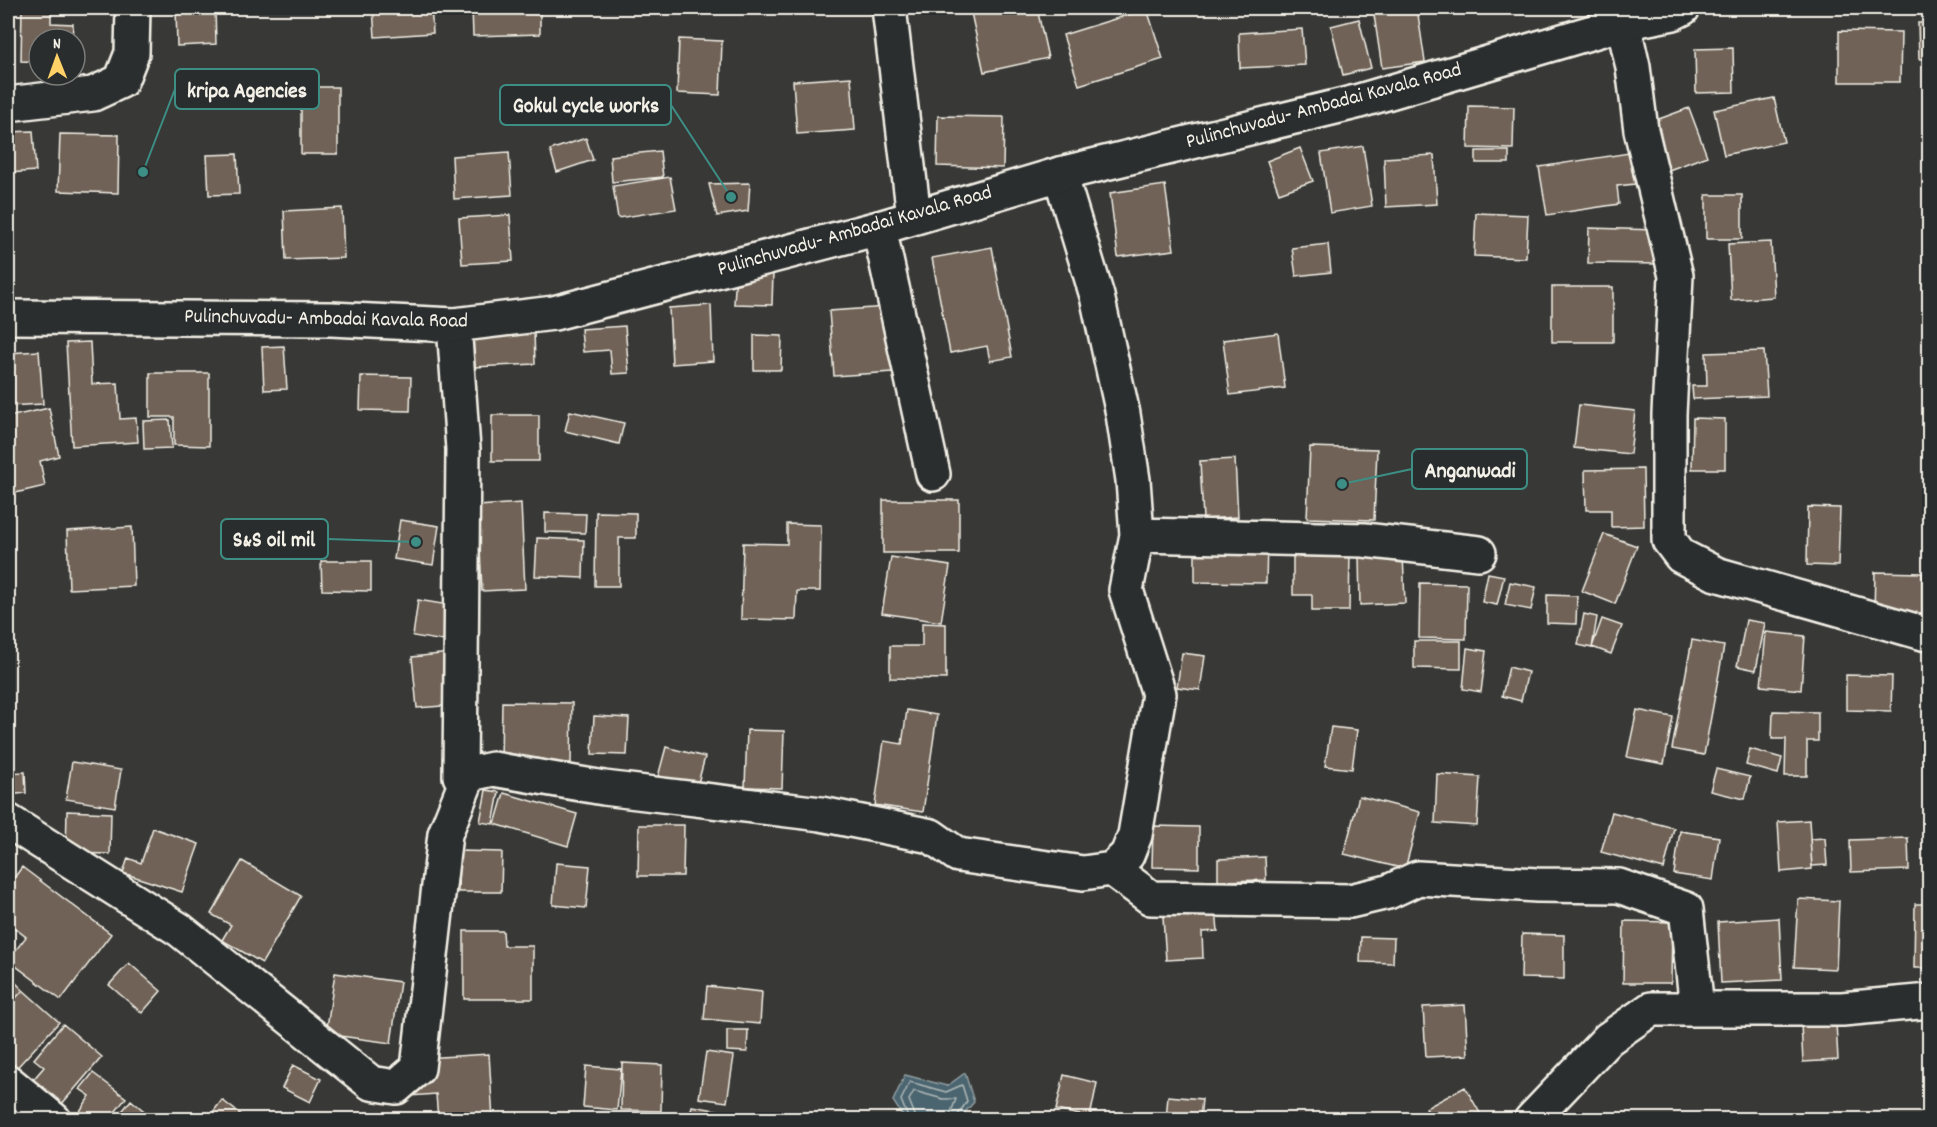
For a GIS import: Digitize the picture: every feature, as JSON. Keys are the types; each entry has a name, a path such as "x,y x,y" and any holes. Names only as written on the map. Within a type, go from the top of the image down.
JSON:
{"street":[{"path":"8,104 93,94 121,81 132,53 133,8"},
{"path":"889,8 914,216"},
{"name":"Pulinchuvadu- Ambadai Kavala Road","path":"8,317 331,319 454,325 554,313 879,228 1060,174 1356,102 1623,23 1673,13 1683,8"},
{"path":"1623,23 1633,67 1641,130 1676,276 1669,414 1669,540 1681,556 1716,574 1929,635"},
{"path":"460,776 493,769 604,788 821,814 932,836 958,855 1083,873 1112,868 1127,855 1135,835 1160,694 1126,590 1137,535 1133,480 1123,414 1097,296 1060,174"},
{"path":"879,228 933,474"},
{"path":"8,821 180,930 371,1083 396,1088 418,1068 445,834 465,784 460,776 463,449 454,325"},
{"path":"1137,535 1364,540 1479,552"},
{"path":"1112,868 1151,898 1350,901 1388,892 1418,878 1537,885 1619,886 1686,909 1697,1008"},
{"path":"1531,1119 1608,1039 1651,1009 1842,1009 1929,1002"},
{"path":"8,1082 54,1119"}],"water":[{"path":"965,1073 974,1102 959,1119 905,1119 893,1101 905,1075 947,1086"}],"building":[{"path":"22,8 51,8 51,23 73,24 73,27 27,27 27,61 21,61"},
{"path":"176,8 215,8 216,44 177,46"},
{"path":"373,8 431,8 433,33 375,37"},
{"path":"472,8 540,8 540,34 473,36"},
{"path":"970,8 1037,8 1048,58 984,72"},
{"path":"1373,8 1417,8 1425,62 1382,68"},
{"path":"1147,9 1163,59 1079,85 1063,35"},
{"path":"1359,19 1371,68 1343,75 1331,26"},
{"path":"1918,23 1930,23 1930,59 1919,59"},
{"path":"1302,29 1305,65 1240,68 1239,33"},
{"path":"1839,31 1901,32 1900,82 1839,82"},
{"path":"679,39 722,41 720,95 677,93"},
{"path":"1733,48 1734,92 1696,93 1695,49"},
{"path":"851,77 855,130 797,134 793,81"},
{"path":"301,87 338,87 338,154 301,154"},
{"path":"1774,98 1784,142 1724,155 1714,110"},
{"path":"1469,106 1514,107 1513,149 1468,148"},
{"path":"1689,108 1707,156 1666,171 1648,123"},
{"path":"938,116 1004,117 1003,168 937,166"},
{"path":"33,131 36,171 8,173 8,132"},
{"path":"60,134 119,135 118,193 58,191"},
{"path":"586,138 593,160 557,172 550,150"},
{"path":"1363,146 1372,206 1330,213 1321,153"},
{"path":"1300,148 1313,181 1279,193 1267,161"},
{"path":"660,151 663,177 612,182 610,156"},
{"path":"1476,151 1509,151 1509,163 1476,163"},
{"path":"509,152 512,195 454,199 452,156"},
{"path":"1629,153 1635,184 1617,186 1619,204 1547,215 1539,167"},
{"path":"237,154 239,194 209,195 207,155"},
{"path":"1434,155 1437,204 1386,207 1384,158"},
{"path":"670,177 676,209 618,218 613,186"},
{"path":"750,183 748,211 717,216 709,184"},
{"path":"1165,185 1174,250 1118,257 1110,193"},
{"path":"1706,195 1742,195 1742,239 1706,239"},
{"path":"342,208 344,258 286,260 284,211"},
{"path":"1476,213 1528,215 1526,258 1474,256"},
{"path":"510,215 513,261 462,264 459,218"},
{"path":"1589,228 1657,230 1657,264 1588,263"},
{"path":"1771,242 1774,297 1731,300 1728,244"},
{"path":"1328,244 1331,272 1296,276 1292,248"},
{"path":"992,247 1012,357 990,361 987,346 950,353 932,258"},
{"path":"736,272 773,273 772,305 734,304"},
{"path":"1552,287 1613,287 1613,342 1552,342"},
{"path":"711,305 713,361 672,364 669,308"},
{"path":"888,307 893,372 834,376 829,311"},
{"path":"625,326 629,373 612,374 610,350 583,352 581,329"},
{"path":"534,330 535,364 474,367 473,333"},
{"path":"1278,333 1285,388 1230,395 1223,340"},
{"path":"754,335 782,336 781,370 754,370"},
{"path":"90,342 92,384 118,383 120,419 136,418 138,442 72,446 66,343"},
{"path":"284,346 287,389 264,390 262,347"},
{"path":"39,351 43,404 8,406 8,353"},
{"path":"1764,351 1767,396 1693,399 1692,386 1707,386 1706,353"},
{"path":"150,373 209,373 209,446 174,445 174,417 150,417"},
{"path":"361,376 411,377 410,411 360,410"},
{"path":"1579,405 1635,411 1630,454 1574,448"},
{"path":"49,408 59,456 40,461 45,486 11,494 8,479 8,417"},
{"path":"570,411 624,423 619,444 565,431"},
{"path":"492,415 539,415 539,461 492,461"},
{"path":"1693,418 1725,419 1725,469 1692,469"},
{"path":"170,420 172,448 144,449 143,421"},
{"path":"1310,447 1377,449 1374,520 1307,518"},
{"path":"1235,459 1238,517 1203,519 1200,461"},
{"path":"1643,469 1644,526 1611,527 1611,510 1586,510 1585,470"},
{"path":"883,500 959,500 959,553 883,553"},
{"path":"521,503 525,589 482,591 478,506"},
{"path":"1808,507 1840,508 1838,566 1807,565"},
{"path":"596,512 636,513 636,538 619,538 619,586 595,586"},
{"path":"545,513 586,514 585,533 545,532"},
{"path":"400,520 439,526 433,565 394,559"},
{"path":"787,524 821,525 820,591 797,591 796,620 741,619 743,543 787,544"},
{"path":"132,527 134,586 69,589 67,531"},
{"path":"1604,534 1637,546 1615,604 1582,591"},
{"path":"537,538 584,540 583,578 535,576"},
{"path":"1195,540 1267,542 1266,583 1195,582"},
{"path":"1293,550 1350,551 1349,611 1312,611 1312,595 1293,595"},
{"path":"1403,554 1405,603 1360,605 1359,556"},
{"path":"891,557 950,566 941,622 882,613"},
{"path":"321,561 371,561 371,591 322,590"},
{"path":"1875,572 1922,573 1922,613 1874,612"},
{"path":"1488,573 1504,576 1497,605 1482,602"},
{"path":"1510,582 1536,587 1531,610 1505,605"},
{"path":"1420,583 1467,584 1466,639 1419,638"},
{"path":"1547,595 1577,596 1576,624 1547,623"},
{"path":"418,600 461,607 456,643 413,636"},
{"path":"1584,614 1597,617 1592,648 1578,645"},
{"path":"1602,619 1622,626 1611,654 1592,647"},
{"path":"1746,620 1765,623 1756,670 1737,666"},
{"path":"922,623 946,624 946,679 890,678 890,646 922,646"},
{"path":"1766,632 1805,636 1801,690 1761,686"},
{"path":"1692,640 1724,646 1704,755 1672,749"},
{"path":"1414,641 1461,641 1461,669 1414,668"},
{"path":"1467,648 1486,651 1481,692 1463,689"},
{"path":"450,653 455,705 417,708 412,657"},
{"path":"1182,653 1205,656 1200,690 1177,687"},
{"path":"1509,667 1528,672 1521,701 1502,696"},
{"path":"1846,675 1892,676 1891,711 1846,710"},
{"path":"502,702 572,703 571,763 501,762"},
{"path":"907,710 937,715 923,812 875,805 884,741 902,744"},
{"path":"1637,710 1673,717 1664,764 1627,757"},
{"path":"1773,711 1818,712 1818,741 1807,741 1807,776 1785,776 1786,739 1772,739"},
{"path":"594,716 629,718 627,755 592,754"},
{"path":"1331,727 1357,730 1352,769 1325,766"},
{"path":"747,730 784,731 782,788 745,787"},
{"path":"666,747 705,757 694,798 655,788"},
{"path":"1750,749 1782,758 1778,774 1746,765"},
{"path":"72,762 121,770 115,807 66,799"},
{"path":"1716,769 1750,777 1745,799 1710,791"},
{"path":"25,772 26,793 8,795 8,773"},
{"path":"1437,774 1480,777 1477,826 1435,823"},
{"path":"486,790 499,792 493,824 480,822"},
{"path":"504,793 577,814 568,846 495,824"},
{"path":"1359,796 1420,812 1405,869 1344,854"},
{"path":"67,811 111,813 110,854 66,853"},
{"path":"1612,812 1674,828 1664,869 1601,852"},
{"path":"1809,820 1812,869 1781,872 1778,822"},
{"path":"639,825 684,825 683,876 638,876"},
{"path":"1153,826 1199,827 1199,868 1152,867"},
{"path":"153,828 199,844 182,892 123,873 128,858 141,863"},
{"path":"1680,831 1719,837 1713,880 1674,874"},
{"path":"1825,838 1827,865 1812,866 1810,839"},
{"path":"1908,838 1909,870 1851,872 1850,840"},
{"path":"459,851 502,852 501,892 458,892"},
{"path":"1265,857 1266,880 1218,881 1218,859"},
{"path":"242,861 301,896 262,963 222,940 231,925 211,914"},
{"path":"556,863 590,866 586,908 553,905"},
{"path":"22,867 111,934 61,1000 8,960 26,937 8,923 8,886"},
{"path":"1215,899 1218,931 1202,932 1203,958 1166,960 1162,903"},
{"path":"1798,899 1839,901 1836,969 1794,967"},
{"path":"1915,904 1930,904 1930,968 1914,968"},
{"path":"1779,918 1782,980 1721,983 1718,922"},
{"path":"1624,921 1672,922 1671,983 1623,983"},
{"path":"464,931 503,931 504,946 533,946 533,999 464,999"},
{"path":"1522,934 1564,935 1564,979 1521,978"},
{"path":"1361,937 1394,938 1393,963 1360,962"},
{"path":"129,963 161,991 142,1013 109,985"},
{"path":"335,973 400,982 391,1043 326,1034"},
{"path":"8,975 23,990 8,1007"},
{"path":"707,986 762,992 760,1024 704,1019"},
{"path":"23,990 59,1022 10,1075 8,1073 8,1007"},
{"path":"1465,1005 1468,1055 1426,1057 1423,1007"},
{"path":"1836,1022 1838,1060 1803,1062 1801,1024"},
{"path":"63,1024 102,1057 61,1105 32,1081 44,1067 34,1059"},
{"path":"727,1030 748,1030 747,1052 727,1051"},
{"path":"706,1052 734,1056 727,1102 699,1098"},
{"path":"489,1054 493,1120 438,1120 436,1094 410,1096 408,1059"},
{"path":"622,1063 662,1065 661,1111 621,1110"},
{"path":"293,1065 321,1079 310,1102 282,1088"},
{"path":"586,1066 621,1069 617,1110 583,1107"},
{"path":"93,1073 126,1098 109,1120 74,1120 90,1096 80,1089"},
{"path":"1064,1075 1097,1083 1090,1117 1056,1110"},
{"path":"1465,1087 1484,1120 1432,1120 1426,1108"},
{"path":"1168,1096 1202,1099 1200,1120 1166,1120"},
{"path":"131,1100 155,1120 115,1120"},
{"path":"222,1100 248,1120 207,1120"},
{"path":"692,1106 733,1113 732,1120 689,1120"},
{"path":"664,1113 665,1120 644,1120 644,1117"},
{"path":"579,1115 641,1116 641,1120 579,1120"}],"place":[{"name":"kripa Agencies","path":"143,172"},
{"name":"Gokul cycle works","path":"731,197"},
{"name":"Anganwadi","path":"1342,484"},
{"name":"S&S oil mil","path":"416,542"}]}
